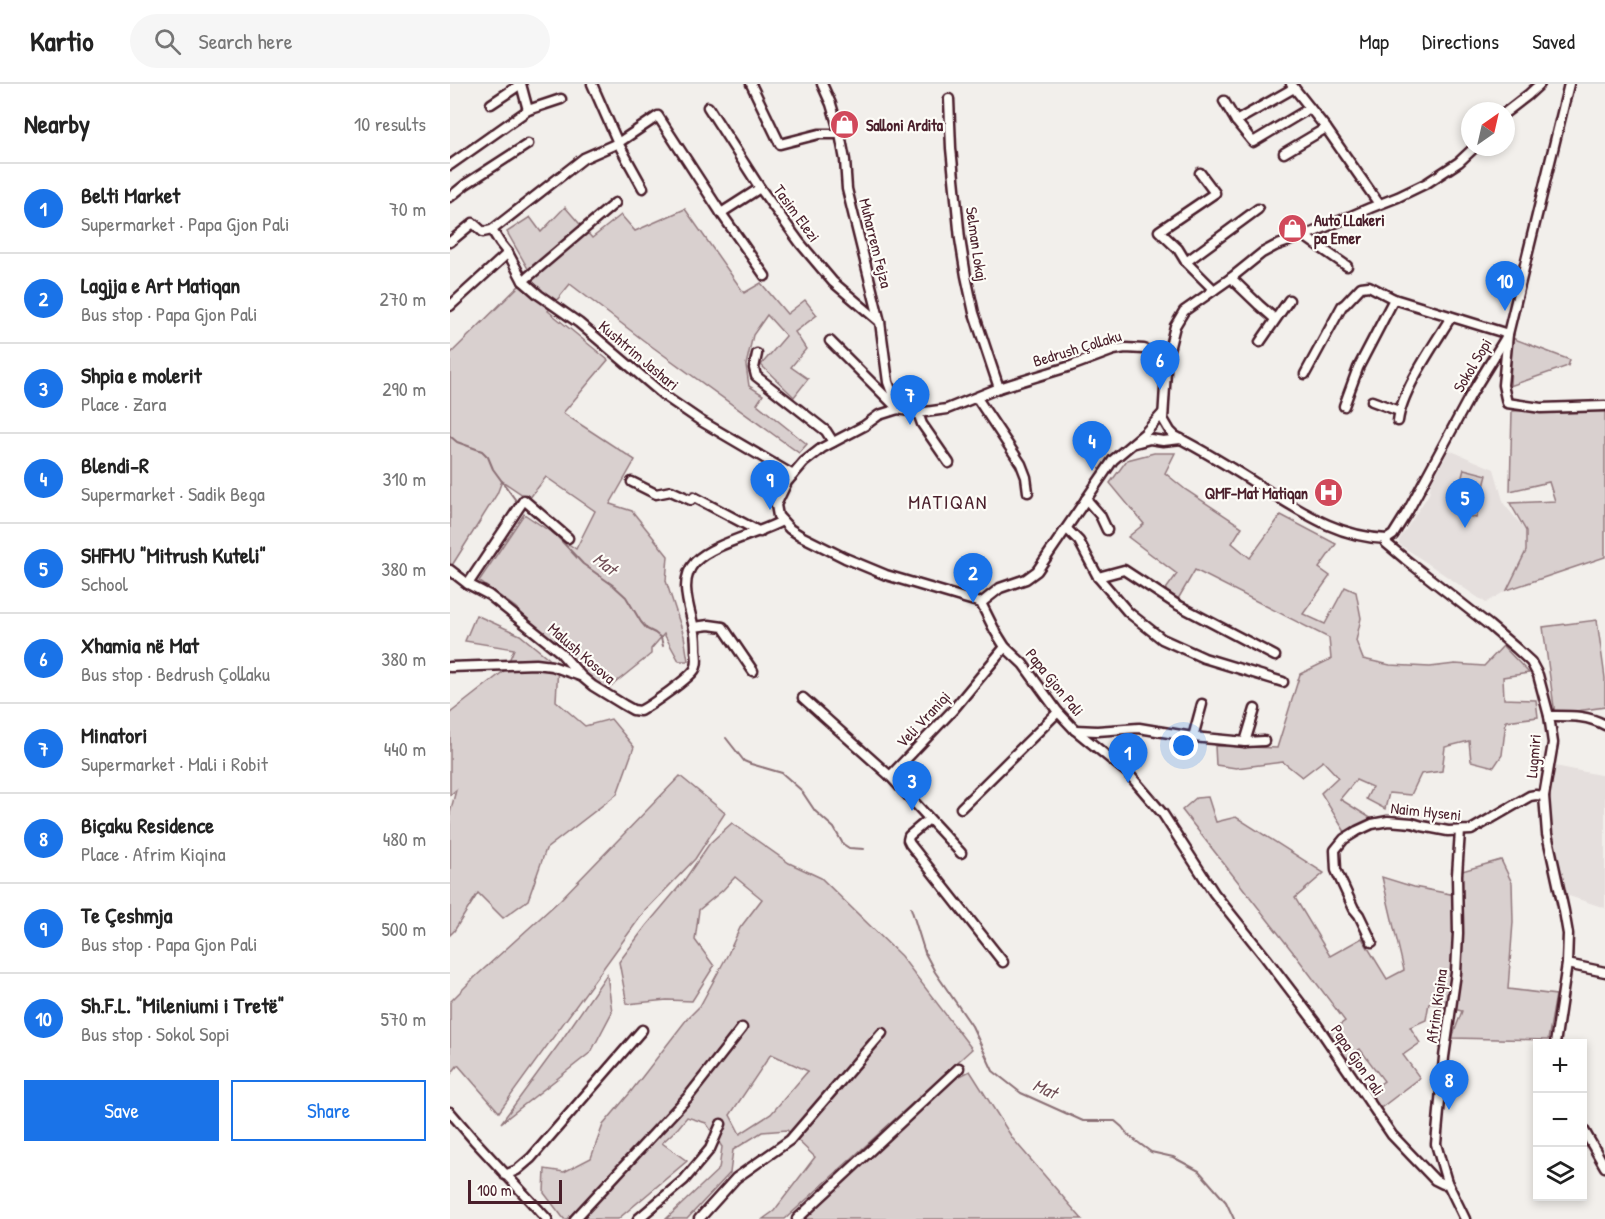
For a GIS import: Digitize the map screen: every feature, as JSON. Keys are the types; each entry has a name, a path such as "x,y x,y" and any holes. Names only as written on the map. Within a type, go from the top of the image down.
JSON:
{"street":[{"path":"491,104 521,84 528,110"},
{"path":"592,84 618,143 643,188"},
{"path":"751,84 780,144 819,134 840,134"},
{"name":"Muharrem Fejza","path":"822,84 840,134 847,189 880,322 888,382 898,409"},
{"path":"1515,105 1540,84"},
{"name":"Sokol Sopi","path":"1386,539 1393,535 1408,511 1470,396 1508,334 1569,84"},
{"path":"1236,121 1292,86 1326,128 1379,204"},
{"path":"450,165 528,110 561,99"},
{"name":"Selman Lokaj","path":"950,99 953,166 966,276 974,313 999,388"},
{"path":"1224,101 1252,142 1310,108"},
{"name":"Tasim Elezi","path":"708,106 760,188 800,243 833,282 880,322"},
{"path":"450,242 473,223 483,232 492,230 584,158 618,143 658,116 765,276"},
{"path":"1284,153 1326,128"},
{"path":"450,196 528,144"},
{"path":"1386,539 1368,538 1321,523 1170,431 1165,425 1163,413 1166,365 1163,357 1169,350 1180,316 1262,253 1398,197 1427,183 1465,156"},
{"path":"1200,173 1215,193 1160,231 1214,290"},
{"path":"721,213 760,188"},
{"path":"523,281 615,203"},
{"path":"1186,262 1258,209"},
{"name":"Kushtrim Jashari","path":"492,230 523,281 539,295 579,323 666,397 701,421 793,475"},
{"path":"1304,236 1347,266"},
{"path":"450,306 508,253"},
{"path":"1231,278 1275,319"},
{"path":"1305,374 1342,306 1361,287 1369,286 1394,299 1508,334 1503,386 1507,403 1541,408 1605,406"},
{"path":"1344,406 1358,368 1394,299"},
{"path":"1260,342 1288,300"},
{"path":"1398,421 1399,411 1409,387 1451,316"},
{"path":"830,341 898,409 879,416 833,442 804,462 784,487 776,505 778,516 790,529 801,536 845,558 886,575 981,603 1000,588 1026,579 1036,572 1113,460 1134,443 1163,413"},
{"name":"Bedrush Çollaku","path":"898,409 918,412 947,409 999,388 1119,349 1140,348 1163,357"},
{"path":"757,354 754,368 756,376 826,431 833,442"},
{"path":"977,398 1021,464 1028,492"},
{"path":"1372,401 1399,411"},
{"path":"918,412 922,424 949,463"},
{"path":"1134,443 1150,439 1163,441 1181,439"},
{"path":"632,482 656,494 671,491 691,500 694,497 760,532"},
{"path":"1086,499 1100,515 1107,530"},
{"path":"468,584 524,500 568,538"},
{"name":"Malush Kosova","path":"450,570 468,584 489,595 560,652 593,686 633,710 640,711 692,673 697,662 696,635 686,593 691,567 714,550 782,521"},
{"path":"1067,529 1079,541 1098,577 1128,612 1162,639 1204,658 1283,682"},
{"name":"Lugmiri","path":"1386,539 1386,543 1526,657 1538,675 1549,716 1552,742 1544,796 1546,834 1566,924 1568,948 1556,1039"},
{"path":"1098,577 1124,570 1176,604 1275,656"},
{"name":"Papa Gjon Pali","path":"981,603 994,631 1023,664 1058,712 1075,730 1128,773 1163,814 1214,893 1317,1025 1392,1135 1435,1180 1443,1184 1447,1182"},
{"path":"694,627 709,625 723,627 753,671"},
{"name":"Veli Vraniqi","path":"890,776 952,711 1005,646"},
{"path":"450,667 536,664 552,666 581,676"},
{"path":"803,698 890,776 960,853"},
{"path":"1193,737 1202,704"},
{"path":"1245,742 1255,709"},
{"path":"961,808 1058,712"},
{"path":"1549,716 1579,716 1605,725"},
{"path":"1075,730 1139,728 1193,737 1245,742 1264,741"},
{"name":"Naim Hyseni","path":"1372,942 1336,870 1335,850 1338,844 1372,824 1388,821 1400,821 1435,829 1470,830 1530,796 1544,796"},
{"path":"929,819 909,836 910,844 1003,962"},
{"name":"Afrim Kiqina","path":"1447,1182 1438,1153 1436,1136 1456,972 1460,831"},
{"path":"1567,964 1605,972"},
{"path":"575,1219 688,1097 742,1028"},
{"path":"506,1175 517,1170 531,1158 642,1030"},
{"path":"699,1219 736,1178 790,1140 882,1033"},
{"path":"797,1219 959,1068"},
{"path":"450,1112 547,1219"},
{"path":"638,1219 684,1180 710,1149 721,1124"},
{"path":"1587,1136 1605,1167"},
{"path":"1447,1182 1465,1219"}],"shaded area":[{"path":"565,207 592,238 621,215 635,231 685,209 744,293 761,283 787,314 805,300 817,315 795,332 806,349 791,367 808,379 794,397 761,365 786,336 767,315 753,335 746,365 749,386 763,395 757,404 807,444 799,453 570,284 548,311 608,360 563,413 635,460 610,504 632,511 668,556 666,581 684,636 688,661 679,661 664,634 651,649 651,654 605,691 515,607 479,581 524,514 576,549 595,511 546,477 529,499 502,481 497,494 450,566 450,354 531,274 507,232 530,217 541,232"},
{"path":"1512,338 1570,360 1568,366 1510,386"},
{"path":"1605,409 1605,557 1507,590 1526,551 1526,531 1510,503 1555,501 1549,482 1510,491 1512,411"},
{"path":"1449,450 1494,469 1504,504 1526,531 1526,551 1507,590 1486,603 1399,544 1399,540 1429,494 1431,483"},
{"path":"1154,453 1175,453 1165,473 1186,490 1242,527 1232,543 1250,558 1281,515 1336,544 1319,568 1330,576 1303,614 1325,624 1345,587 1356,592 1361,618 1356,641 1363,659 1390,665 1484,666 1503,646 1529,673 1503,677 1504,699 1536,700 1538,717 1506,721 1502,755 1494,767 1471,761 1469,741 1445,747 1442,771 1421,774 1411,795 1389,793 1385,809 1366,799 1372,787 1356,780 1340,799 1372,819 1345,832 1321,793 1338,777 1323,761 1302,777 1283,762 1236,768 1216,765 1215,746 1277,748 1300,674 1331,659 1329,638 1195,570 1178,599 1164,592 1177,574 1128,537 1144,524 1110,483 1127,460"},
{"path":"1464,469 1487,475 1476,518 1453,512"},
{"path":"476,615 520,635 558,666 556,701 585,726 611,719 634,747 617,794 546,849 528,900 503,918 478,893 450,935 450,813 456,790 450,795 450,713 505,670 514,649 465,641"},
{"path":"1597,620 1605,678 1605,707 1555,714 1543,627"},
{"path":"1555,766 1605,776 1605,908 1566,895 1549,809"},
{"path":"680,776 725,813 695,859 644,912 499,1112 458,1065 450,1075 450,1002 560,900"},
{"path":"1208,797 1216,822 1236,817 1324,873 1295,898 1330,956 1362,938 1387,979 1404,970 1382,877 1414,887 1461,896 1462,871 1501,860 1512,883 1513,922 1508,989 1556,995 1548,1039 1452,1038 1462,1011 1429,1003 1426,1020 1410,1027 1420,1043 1403,1055 1420,1078 1378,1110 1366,1094 1384,1081 1360,1049 1344,1060 1327,1034 1345,1021 1182,810 1196,798"},
{"path":"732,823 789,863 821,878 901,956 972,1049 785,1219 763,1219 774,1211 815,1157 787,1130 762,1132 733,1150 730,1173 687,1219 666,1219 719,1169 722,1147 706,1123 687,1117 662,1143 687,1161 618,1219 564,1219 544,1193 545,1169 564,1172 591,1158 603,1125 687,1019 700,1006 740,928 762,899 735,877 699,910 695,940 714,966 692,1001 667,1000 627,1004 619,962 683,882 710,843","holes":["771,1054 808,1071 771,1114 740,1134 730,1115"]},
{"path":"607,974 612,1012 591,1052 501,1123 559,1044"},
{"path":"970,1071 1013,1139 1082,1219 797,1219 952,1080"}],"waterway":[{"name":"Mat","path":"450,436 457,442 482,451 517,502"},
{"name":"Mat","path":"524,507 555,534 583,564 626,597 641,622 661,638 663,646"},
{"name":"Mat","path":"726,738 744,761 782,773 801,790 815,811 834,828 843,844 849,848 864,849"},
{"name":"Mat","path":"911,908 925,953 935,972 972,1026 993,1071 1021,1093 1083,1121 1115,1121 1128,1135 1151,1152 1173,1157 1199,1171 1226,1202 1234,1219"}],"place":[{"name":"Salloni Ardita","path":"845,125"},
{"name":"Auto LLakeri pa Emer","path":"1293,229"},
{"name":"Sh.F.L. \"Mileniumi i Tretë\"","path":"1505,311"},
{"name":"Xhamia në Mat","path":"1160,390"},
{"name":"Minatori","path":"910,425"},
{"name":"Blendi-R","path":"1092,471"},
{"name":"QMF-Mat Matiqan","path":"1329,493"},
{"name":"Te Çeshmja","path":"770,510"},
{"name":"SHFMU \"Mitrush Kuteli\"","path":"1465,528"},
{"name":"Lagjja e Art Matiqan","path":"973,603"},
{"name":"Belti Market","path":"1128,783"},
{"name":"Shpia e molerit","path":"912,811"},
{"name":"Biçaku Residence","path":"1449,1110"}],"district":[{"name":"MATIQAN","path":"948,502"}]}
